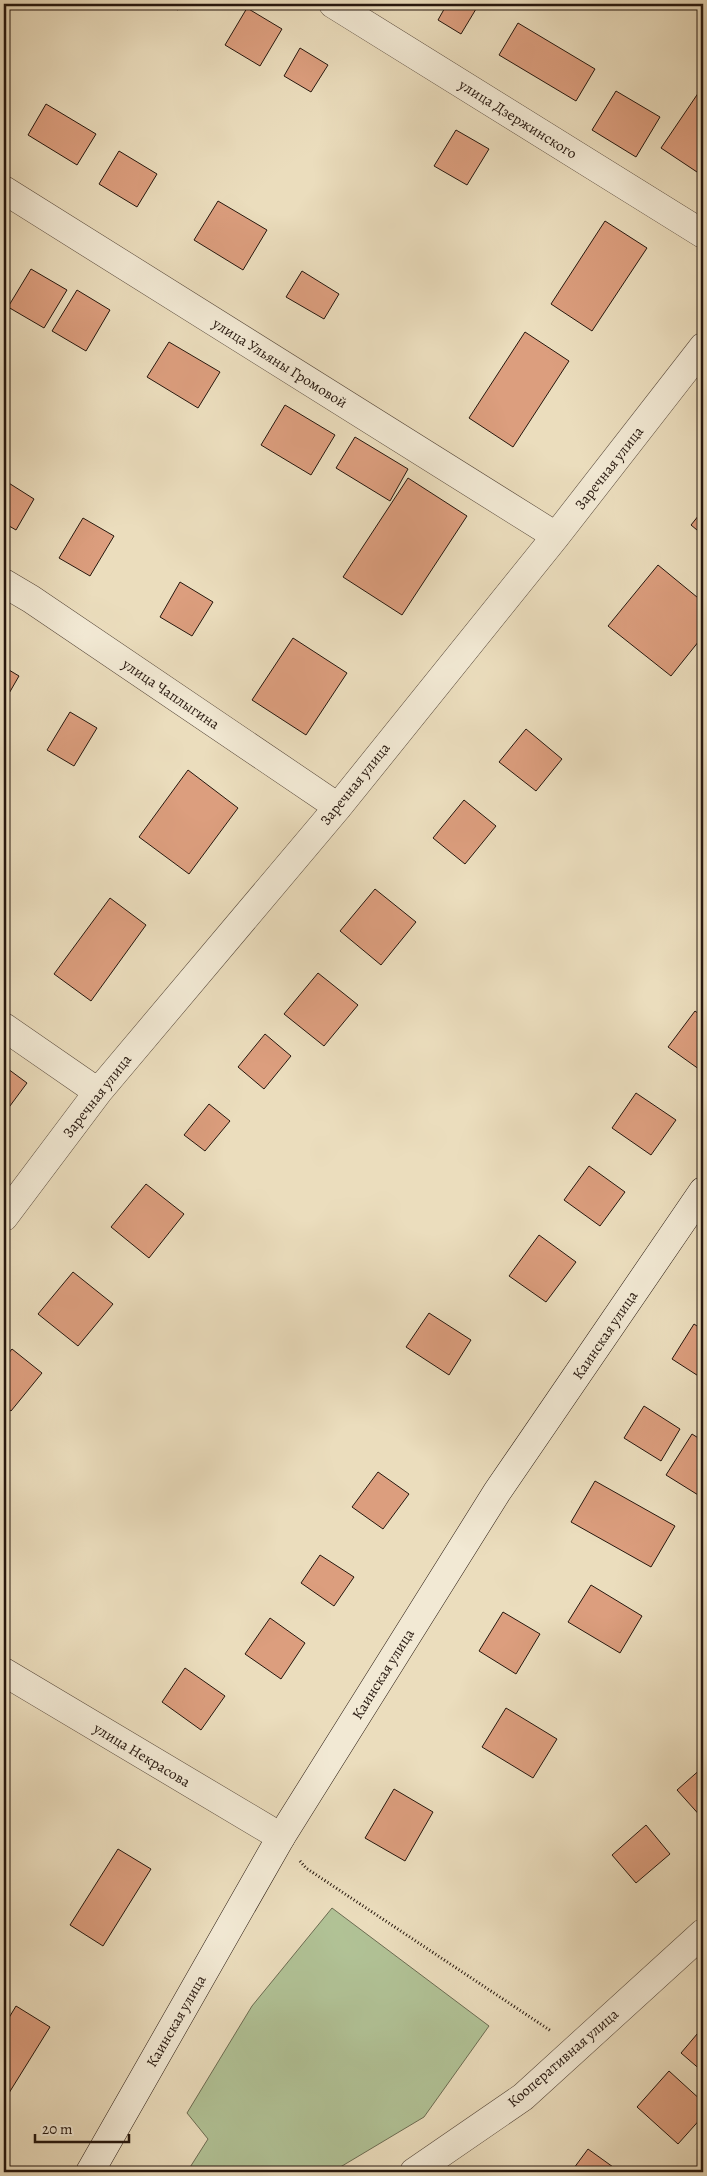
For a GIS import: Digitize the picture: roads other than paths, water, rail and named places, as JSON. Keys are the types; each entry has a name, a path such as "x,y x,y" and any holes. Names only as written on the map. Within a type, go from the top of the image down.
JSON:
{"street":[{"name":"улица Дзержинского","path":"332,4 703,234"},
{"name":"улица Ульяны Громовой","path":"4,190 556,536"},
{"name":"Заречная улица","path":"4,1217 98,1092 338,806 556,536 703,347"},
{"name":"улица Чаплыгина","path":"4,582 338,806"},
{"path":"4,1027 98,1092"},
{"name":"Каинская улица","path":"90,2172 281,1837 497,1492 703,1191"},
{"name":"улица Некрасова","path":"4,1672 281,1837"},
{"name":"Кооперативная улица","path":"414,2172 523,2097 703,1933"}]}
